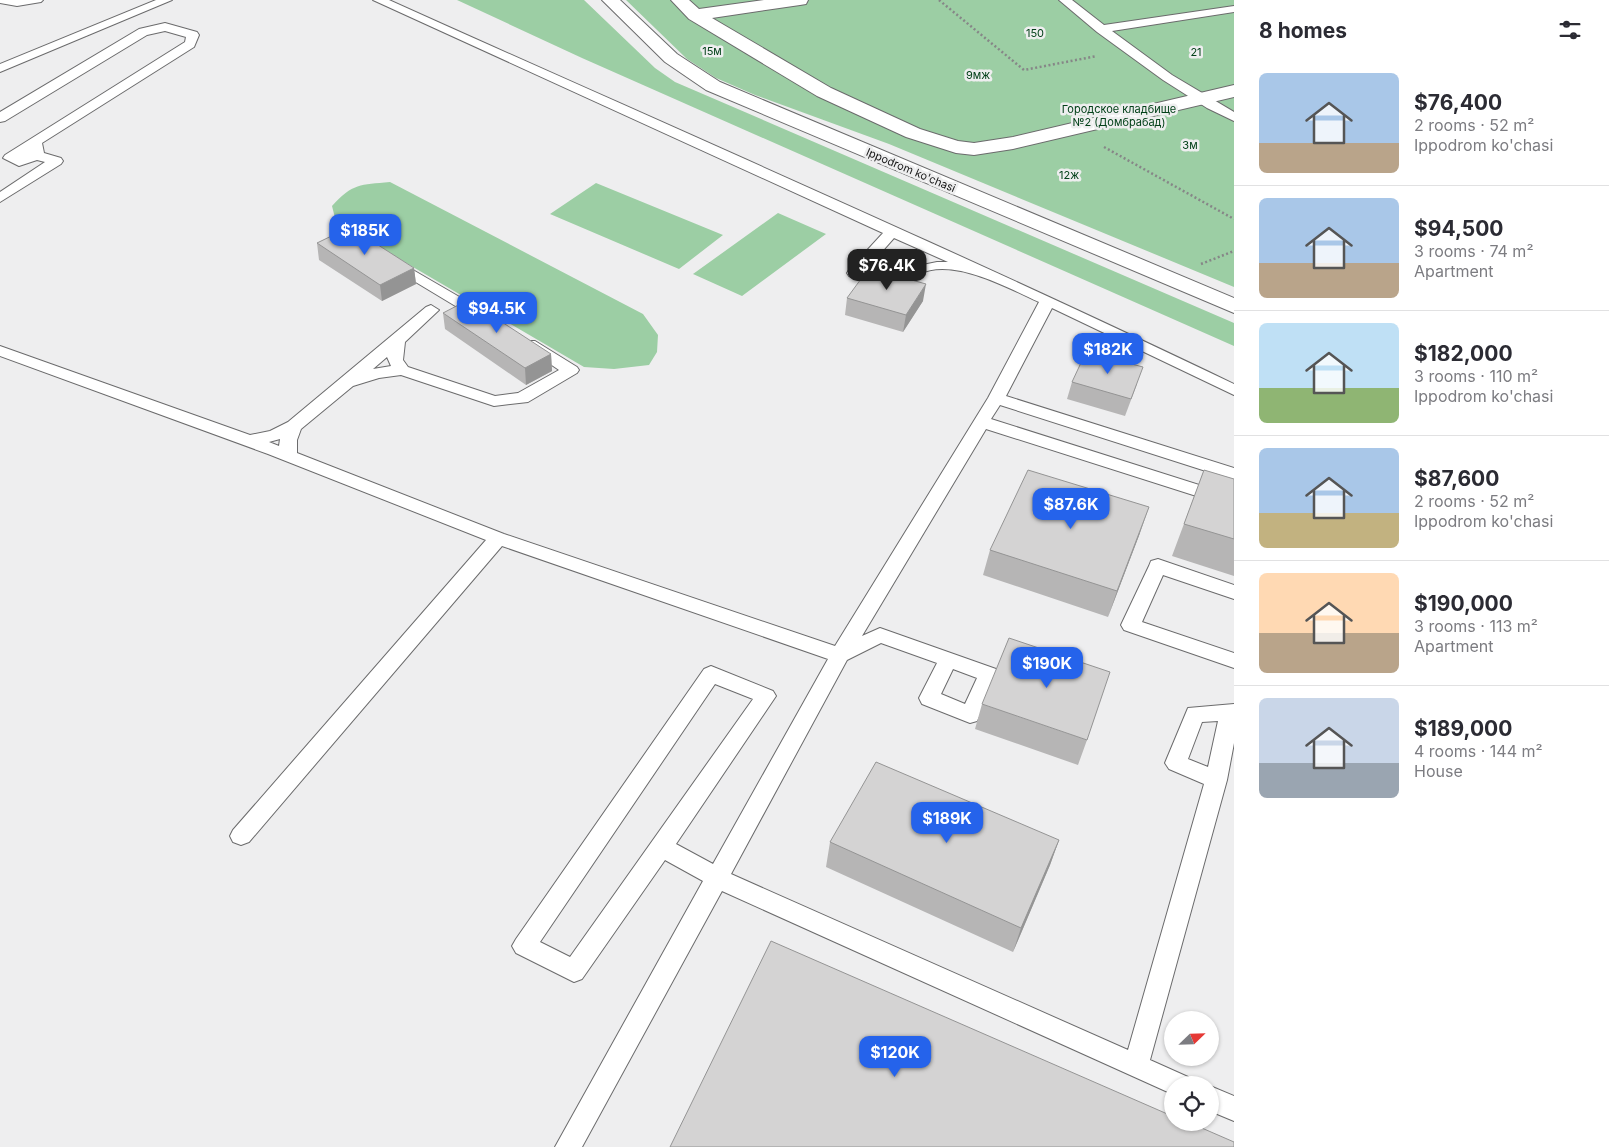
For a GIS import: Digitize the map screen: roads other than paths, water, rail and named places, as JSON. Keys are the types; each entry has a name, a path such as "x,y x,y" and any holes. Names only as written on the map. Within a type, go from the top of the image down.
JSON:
{"street":[{"name":"Ippodrom ko'chasi","path":"610,0 664,53 713,86 1234,306"},
{"path":"679,0 695,15 824,92 912,134 974,149 993,147 1073,130 1234,91"},
{"path":"695,15 800,0"}],"lane":[{"path":"0,0 17,3 37,0"},
{"path":"0,68 166,0"},
{"path":"379,0 892,232 1048,300 1234,390"},
{"path":"1065,0 1128,50 1197,99 1234,117"},
{"path":"1102,29 1234,9"},
{"path":"0,118 144,32 165,27 193,35 190,44 36,149 56,161 0,198"},
{"path":"0,188 23,182"},
{"path":"892,232 854,273 897,290 913,271 938,266 971,267"},
{"path":"380,255 496,324"},
{"path":"431,286 433,300 431,310"},
{"path":"568,1147 840,655 982,422 1048,300"},
{"path":"249,441 275,435 294,426 431,310 448,304 462,304"},
{"path":"339,387 376,373 402,370 494,401 522,398 572,370 513,334"},
{"path":"396,341 395,360 402,370"},
{"path":"0,351 249,441 498,538 840,655 880,635 948,660"},
{"path":"996,398 1234,474"},
{"path":"982,422 1234,502"},
{"path":"288,456 288,440 294,426"},
{"path":"241,836 498,538"},
{"path":"1234,592 1158,566 1131,625 1234,661"},
{"path":"711,674 766,696 662,847 574,971 524,946 711,674"},
{"path":"1136,1066 1216,780 1232,712 1195,714 1176,763 1216,780"},
{"path":"662,847 718,878 1164,1078"},
{"path":"1219,1102 1234,1109"}],"park label":[{"name":"150","path":"1035,33"},
{"name":"15м","path":"712,51"},
{"name":"21","path":"1196,52"},
{"name":"9мж","path":"978,75"},
{"name":"Городское кладбище №2 (Домбрабад)","path":"1119,115"},
{"name":"3м","path":"1190,145"},
{"name":"12ж","path":"1069,175"}]}
